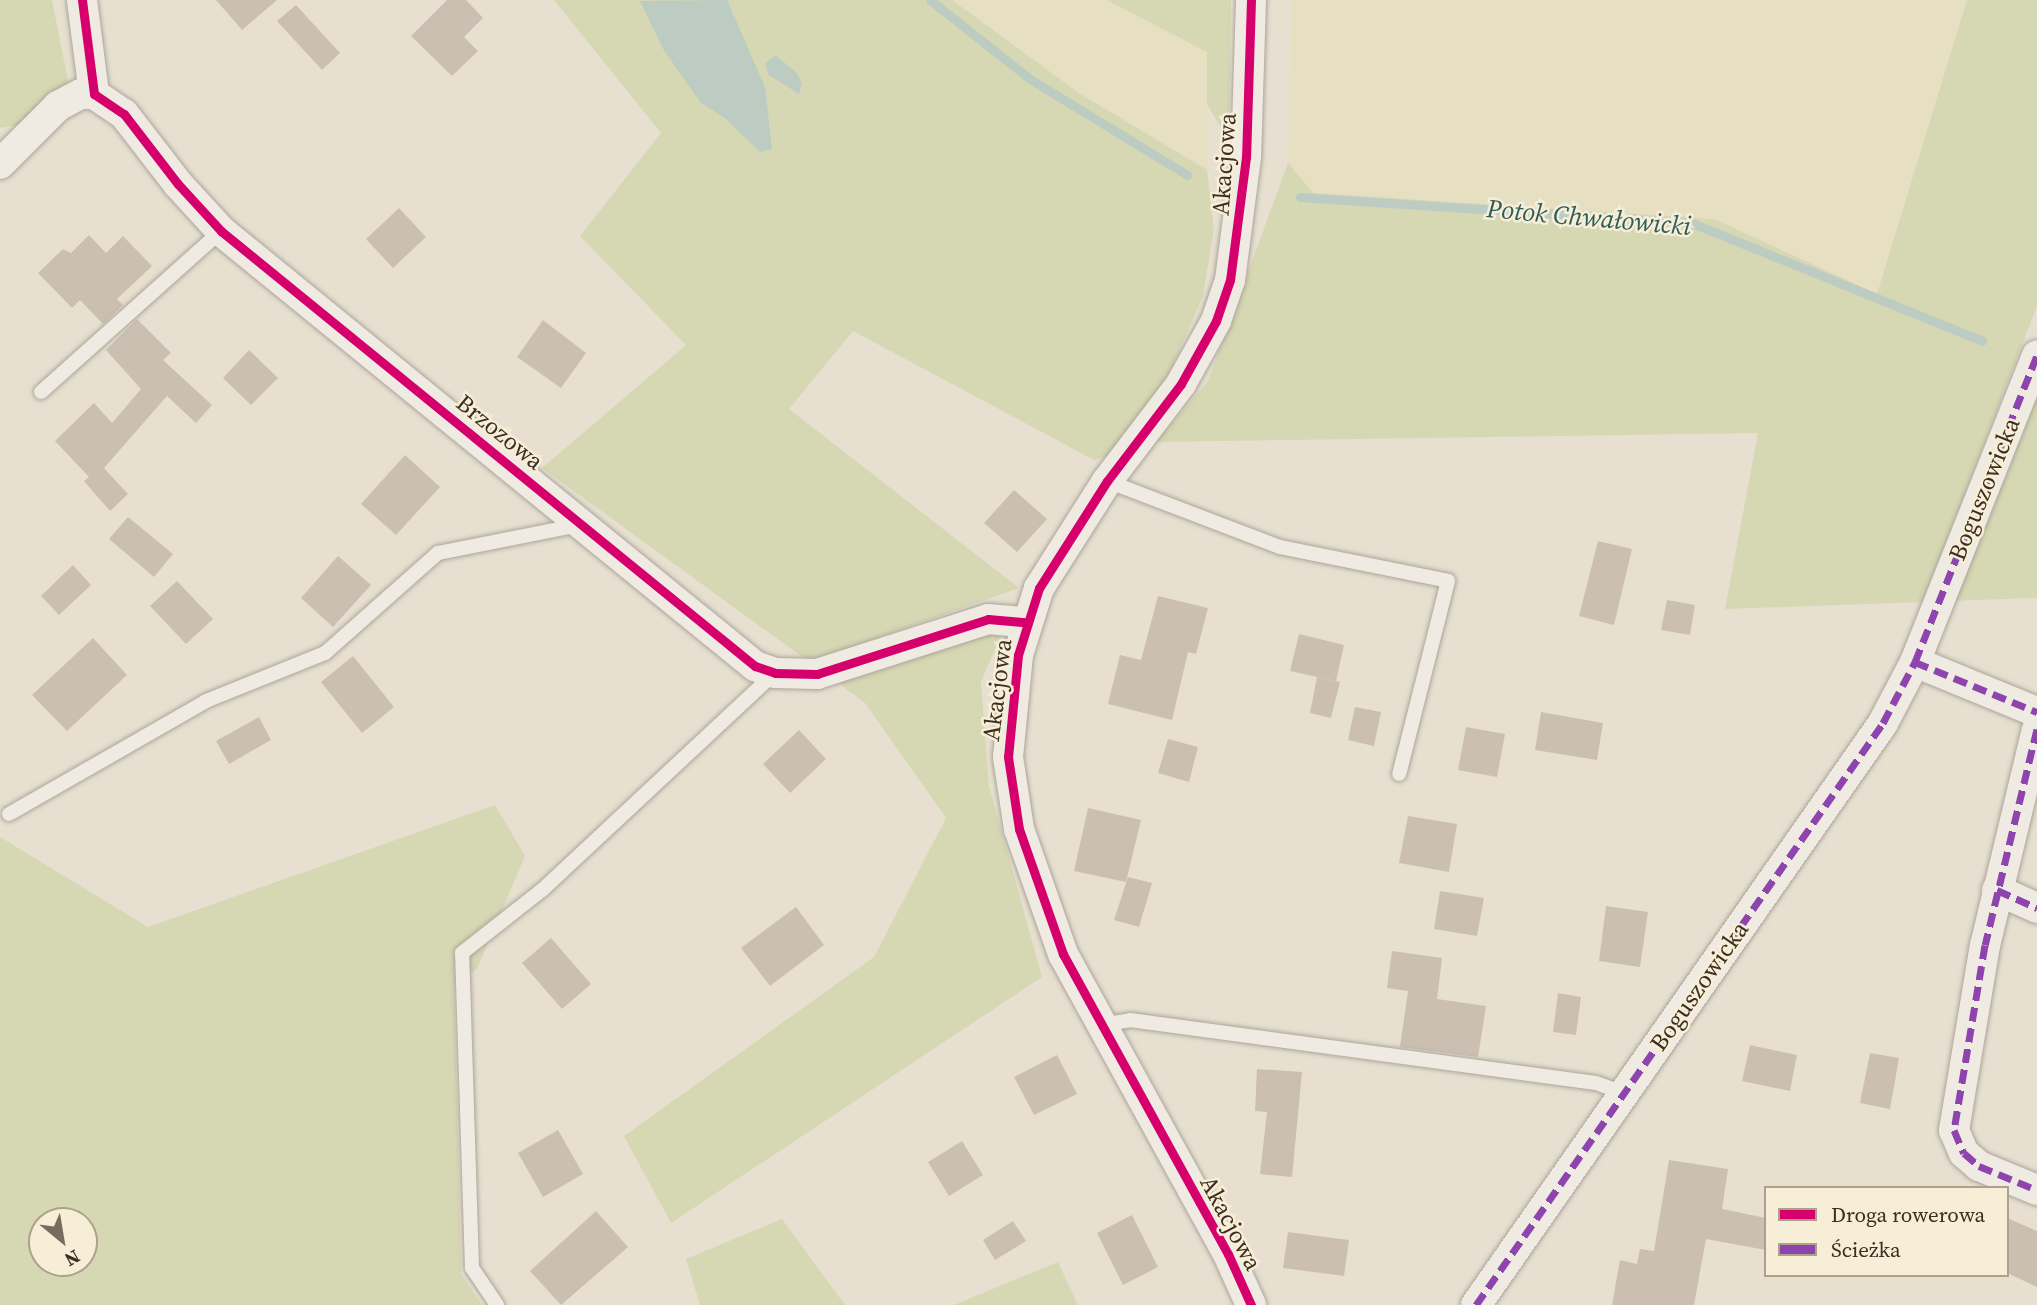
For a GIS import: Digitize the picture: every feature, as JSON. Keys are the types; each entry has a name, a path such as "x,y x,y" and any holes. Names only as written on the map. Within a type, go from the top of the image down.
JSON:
{"street":[{"path":"0,163 58,106 81,94 94,94 82,0"},
{"name":"Akacjowa","path":"1251,0 1246,158 1230,280 1216,321 1195,362 1107,481 1049,567 1025,622 1008,757 1012,794 1040,895 1100,1026 1228,1254 1251,1305"},
{"name":"Brzozowa","path":"94,94 124,114 178,184 221,231 584,524 736,652 775,673 796,676 845,667 988,619 1025,622"},
{"name":"Boguszowicka","path":"1476,1305 1883,723 1915,662 2037,355"},
{"path":"1915,662 2037,712"},
{"path":"2037,729 1997,891 1954,1130 1964,1153 1979,1166 2037,1190"},
{"path":"1997,891 2037,908"}],"lane":[{"path":"41,392 221,231"},
{"path":"1107,481 1280,547 1448,581 1399,774"},
{"path":"9,814 206,701 325,653 438,553 584,524"},
{"path":"497,1305 472,1268 462,953 542,890 775,673"},
{"path":"1100,1026 1130,1020 1596,1083 1624,1093"}],"shaded area":[{"path":"727,0 765,87 772,149 760,152 725,118 701,103 663,49 640,1"},
{"path":"952,0 1107,0 1208,52 1207,170 1079,93"},
{"path":"1291,0 1967,0 1877,294 1714,219 1313,193 1288,163"},
{"path":"775,55 797,73 802,84 799,94 769,75 765,64"}],"green space":[{"path":"0,0 52,0 75,116 0,128"},
{"path":"554,0 952,0 1079,93 1207,170 1214,229 1203,296 1162,390 1110,455 1094,460 853,331 789,409 1019,588 809,662 542,468 686,345 580,236 661,133"},
{"path":"1107,0 1231,0 1229,142 1207,104 1207,52"},
{"path":"1967,0 2037,0 2037,306 1923,602 1725,609 1758,433 1156,442 1208,381 1288,163 1313,193 1714,219 1877,294"},
{"path":"2037,392 2037,598 1948,601"},
{"path":"983,631 1001,635 981,682 989,786 1042,977 671,1223 624,1136 874,957 946,818 865,703 837,682"},
{"path":"495,805 525,856 477,969 454,985 461,1274 482,1305 0,1305 0,837 148,927"},
{"path":"782,1219 845,1305 700,1305 686,1259"},
{"path":"1058,1262 1078,1305 954,1305"}],"building":[{"path":"216,0 277,0 242,30"},
{"path":"447,0 466,0 483,18 464,37 478,51 452,76 411,36"},
{"path":"296,5 340,53 322,70 277,21"},
{"path":"399,208 426,237 393,268 366,239"},
{"path":"89,235 106,253 123,236 152,266 117,299 123,305 103,324 80,300 72,308 38,273 63,249 71,253"},
{"path":"137,319 171,353 163,360 212,405 196,423 167,396 104,468 128,494 110,511 84,481 89,477 55,441 94,403 112,423 141,389 106,350"},
{"path":"543,320 586,353 561,388 517,357"},
{"path":"249,350 278,378 251,405 223,378"},
{"path":"405,455 440,487 396,535 361,504"},
{"path":"1014,490 1047,519 1017,552 984,523"},
{"path":"128,517 173,554 154,577 109,539"},
{"path":"1598,541 1632,549 1614,625 1579,616"},
{"path":"338,556 371,585 333,627 301,598"},
{"path":"73,565 91,585 59,615 41,596"},
{"path":"177,581 213,619 186,644 150,606"},
{"path":"1158,596 1208,608 1196,654 1188,652 1172,720 1108,704 1120,655 1141,660"},
{"path":"1667,600 1695,605 1690,635 1661,630"},
{"path":"1299,634 1344,645 1336,681 1290,671"},
{"path":"93,638 127,675 67,731 32,695"},
{"path":"353,656 394,707 362,733 321,682"},
{"path":"1317,677 1340,682 1331,718 1310,713"},
{"path":"1355,707 1381,712 1374,746 1348,740"},
{"path":"1541,712 1603,723 1597,760 1535,750"},
{"path":"259,717 271,740 229,764 216,741"},
{"path":"1466,727 1505,734 1497,777 1458,770"},
{"path":"799,730 826,759 790,793 763,764"},
{"path":"1168,739 1198,747 1189,782 1158,773"},
{"path":"1088,808 1141,820 1126,882 1074,871"},
{"path":"1408,816 1457,824 1449,872 1399,863"},
{"path":"1128,877 1152,883 1139,927 1114,920"},
{"path":"1440,891 1484,898 1477,936 1434,929"},
{"path":"1606,906 1648,912 1640,967 1599,961"},
{"path":"796,907 824,945 770,986 741,948"},
{"path":"551,938 591,984 562,1009 522,963"},
{"path":"1392,951 1442,958 1437,999 1486,1006 1478,1057 1400,1047 1408,991 1387,988"},
{"path":"1558,993 1581,997 1576,1035 1553,1032"},
{"path":"1750,1045 1797,1055 1790,1091 1742,1081"},
{"path":"1870,1053 1899,1058 1890,1109 1860,1103"},
{"path":"1057,1055 1077,1094 1034,1115 1014,1077"},
{"path":"1257,1069 1302,1072 1292,1177 1260,1174 1267,1112 1255,1111"},
{"path":"558,1130 583,1174 543,1197 518,1153"},
{"path":"962,1141 983,1175 949,1196 928,1162"},
{"path":"1669,1160 1728,1169 1722,1209 1764,1218 1764,1250 1706,1239 1694,1305 1612,1305 1620,1260 1637,1264 1640,1249 1654,1251"},
{"path":"596,1211 628,1247 561,1305 530,1271"},
{"path":"1132,1215 1158,1267 1123,1285 1097,1233"},
{"path":"2009,1219 2037,1231 2037,1287 2009,1274"},
{"path":"1013,1221 1026,1241 995,1260 983,1240"},
{"path":"1288,1232 1349,1240 1344,1276 1283,1268"}],"waterway":[{"name":"Potok Chwałowicki","path":"930,0 1030,79 1187,175"},
{"name":"Potok Chwałowicki","path":"1300,197 1692,223 1982,341"}],"marked path":[{"path":"1476,1305 1883,723 1915,662 2037,355"},
{"path":"1915,662 2037,712"},
{"path":"2037,729 1985,945 1954,1130 1964,1153 1979,1166 2037,1190"},
{"path":"1997,890 2037,908"}],"cycle path":[{"path":"82,0 94,94 124,114 178,184 221,231 755,666 775,673 817,674 988,619 1025,622"},
{"path":"1251,0 1246,157 1230,280 1216,321 1181,384 1107,481 1039,588 1018,655 1008,757 1019,829 1063,954 1228,1254 1251,1305"}]}
